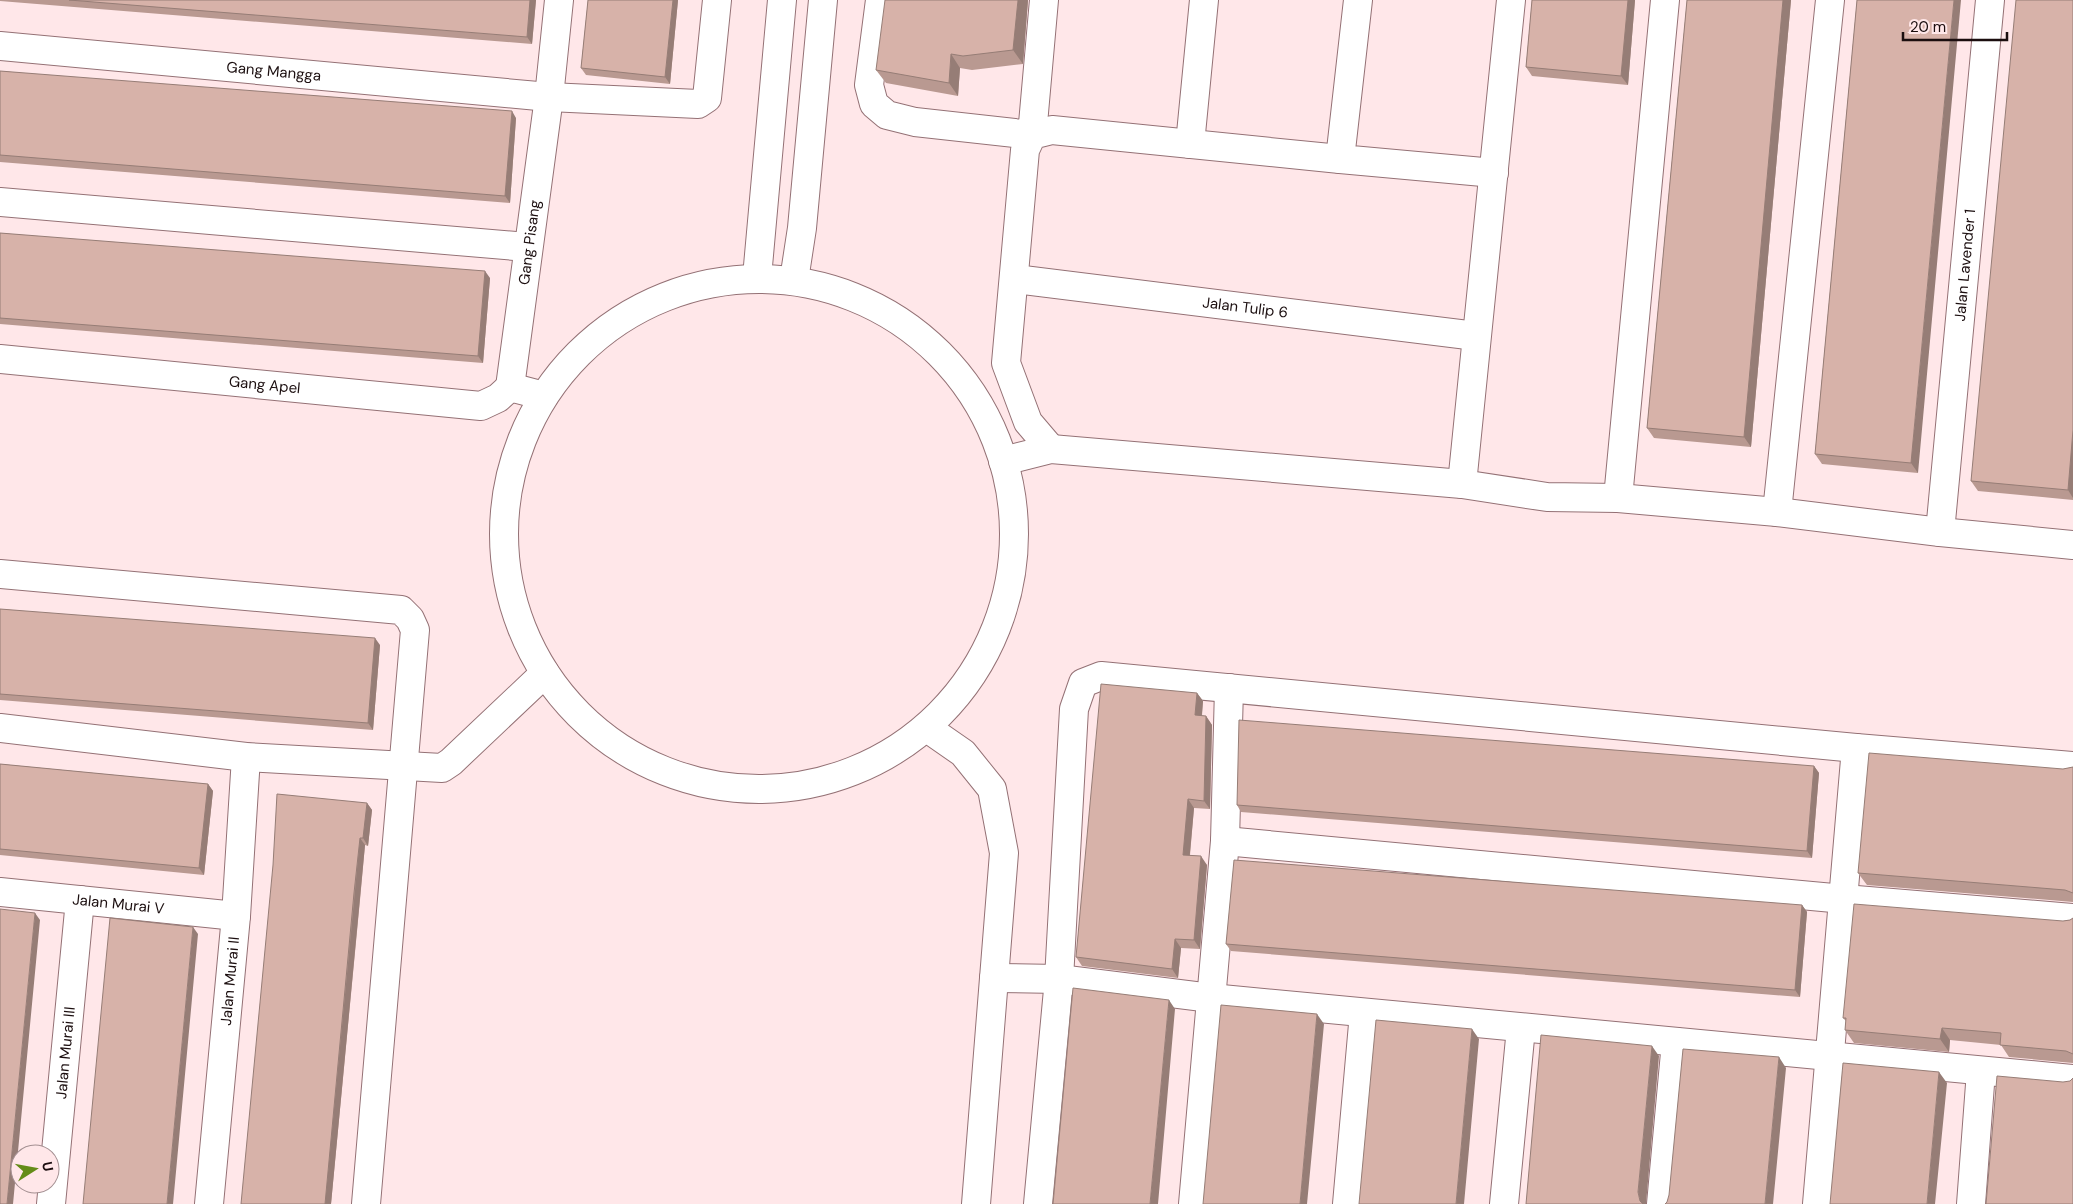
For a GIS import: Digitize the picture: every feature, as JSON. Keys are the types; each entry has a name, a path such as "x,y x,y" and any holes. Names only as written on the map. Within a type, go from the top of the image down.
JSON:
{"street":[{"name":"Gang Pisang","path":"526,391 528,247 559,0"},
{"path":"548,97 698,104 707,98 717,0"},
{"path":"758,277 782,0"},
{"path":"794,280 802,228 823,0"},
{"path":"880,0 869,85 874,104 887,115 915,122 1032,135 1052,130 1494,173"},
{"path":"1044,0 1032,135 1025,150 1015,279 1006,363 1028,422 1051,449"},
{"path":"1190,144 1204,0"},
{"path":"1340,159 1358,0"},
{"path":"1462,484 1511,0"},
{"path":"1618,498 1665,0"},
{"path":"1777,512 1830,0"},
{"name":"Jalan Lavender 1","path":"1940,532 1990,0"},
{"name":"Gang Mangga","path":"0,46 548,97"},
{"path":"0,202 528,247"},
{"path":"758,277 794,280 829,288 864,300 895,317 925,340 950,365 972,395 990,427 1003,461 1011,496 1014,533 1011,570 1003,605 991,640 974,672 952,702 927,728 898,750 866,767 832,780 796,788 760,790 724,788 688,781 654,768 622,750 592,728 566,703 545,674 527,641 514,607 506,571 503,534 506,498 513,462 526,428 526,391 565,366 591,340 620,318 651,301 685,288 721,280 758,277"},
{"name":"Jalan Tulip 6","path":"1015,279 1476,336"},
{"name":"Gang Apel","path":"0,359 481,406 498,398 526,391"},
{"path":"1003,461 1051,449 1462,484 1547,497 1618,498 1777,512 1940,532 2073,545"},
{"path":"0,574 401,610 410,619 415,630 366,1204"},
{"path":"0,728 246,757 442,768 451,762 545,674"},
{"path":"1038,1204 1059,979 1074,709 1083,683 1101,676 1856,748 2073,766"},
{"path":"1193,1204 1226,841 1229,688"},
{"path":"927,728 963,753 992,789 1004,853 976,1204"},
{"path":"1817,1204 1856,748"},
{"name":"Jalan Murai II","path":"208,1204 236,916 246,757"},
{"path":"1226,841 1844,899 2073,918"},
{"name":"Jalan Murai V","path":"0,892 236,916"},
{"name":"Jalan Murai III","path":"51,1204 80,900"},
{"path":"994,978 1059,979 1211,998 2073,1080"},
{"path":"1347,1204 1364,1013"},
{"path":"1504,1204 1522,1028"},
{"path":"1661,1204 1676,1042"},
{"path":"1971,1204 1981,1071"}],"building":[{"path":"69,0 530,0 527,37"},
{"path":"588,0 673,0 665,77 581,68"},
{"path":"885,0 1018,0 1013,50 963,56 951,54 949,83 876,70"},
{"path":"1532,0 1628,0 1621,76 1526,67"},
{"path":"1687,0 1783,0 1744,437 1647,428"},
{"path":"1857,0 1954,0 1911,463 1815,454"},
{"path":"2016,0 2073,0 2073,430 2068,490 1971,481"},
{"path":"0,71 512,111 505,196 0,155"},
{"path":"0,233 485,271 478,356 0,318"},
{"path":"0,609 375,638 368,723 0,694"},
{"path":"1101,684 1197,693 1195,715 1206,716 1204,801 1188,799 1183,855 1201,856 1194,940 1175,939 1172,969 1076,957"},
{"path":"1239,720 1814,766 1807,851 1237,805"},
{"path":"1869,753 2063,769 2073,767 2073,893 2065,890 1858,873"},
{"path":"0,764 208,784 199,868 0,849"},
{"path":"277,794 367,803 363,838 360,838 354,893 325,1204 241,1204 273,865"},
{"path":"1234,860 1802,905 1795,990 1226,944"},
{"path":"1854,904 2063,921 2073,918 2073,1054 2066,1051 2000,1045 2001,1033 1942,1028 1940,1039 1845,1030 1846,1018 1843,1018"},
{"path":"0,909 35,913 13,1144 10,1144 7,1204 0,1204"},
{"path":"110,918 193,927 167,1204 83,1204"},
{"path":"1073,988 1169,1000 1150,1204 1053,1204"},
{"path":"1221,1005 1317,1014 1300,1204 1203,1204"},
{"path":"1376,1020 1472,1029 1456,1204 1359,1204"},
{"path":"1541,1035 1652,1046 1638,1192 1640,1201 1643,1204 1526,1204"},
{"path":"1683,1049 1779,1057 1765,1204 1665,1204 1669,1195"},
{"path":"1843,1063 1939,1072 1927,1204 1830,1204"},
{"path":"1997,1076 2063,1082 2070,1081 2073,1078 2073,1204 1986,1204"}]}
